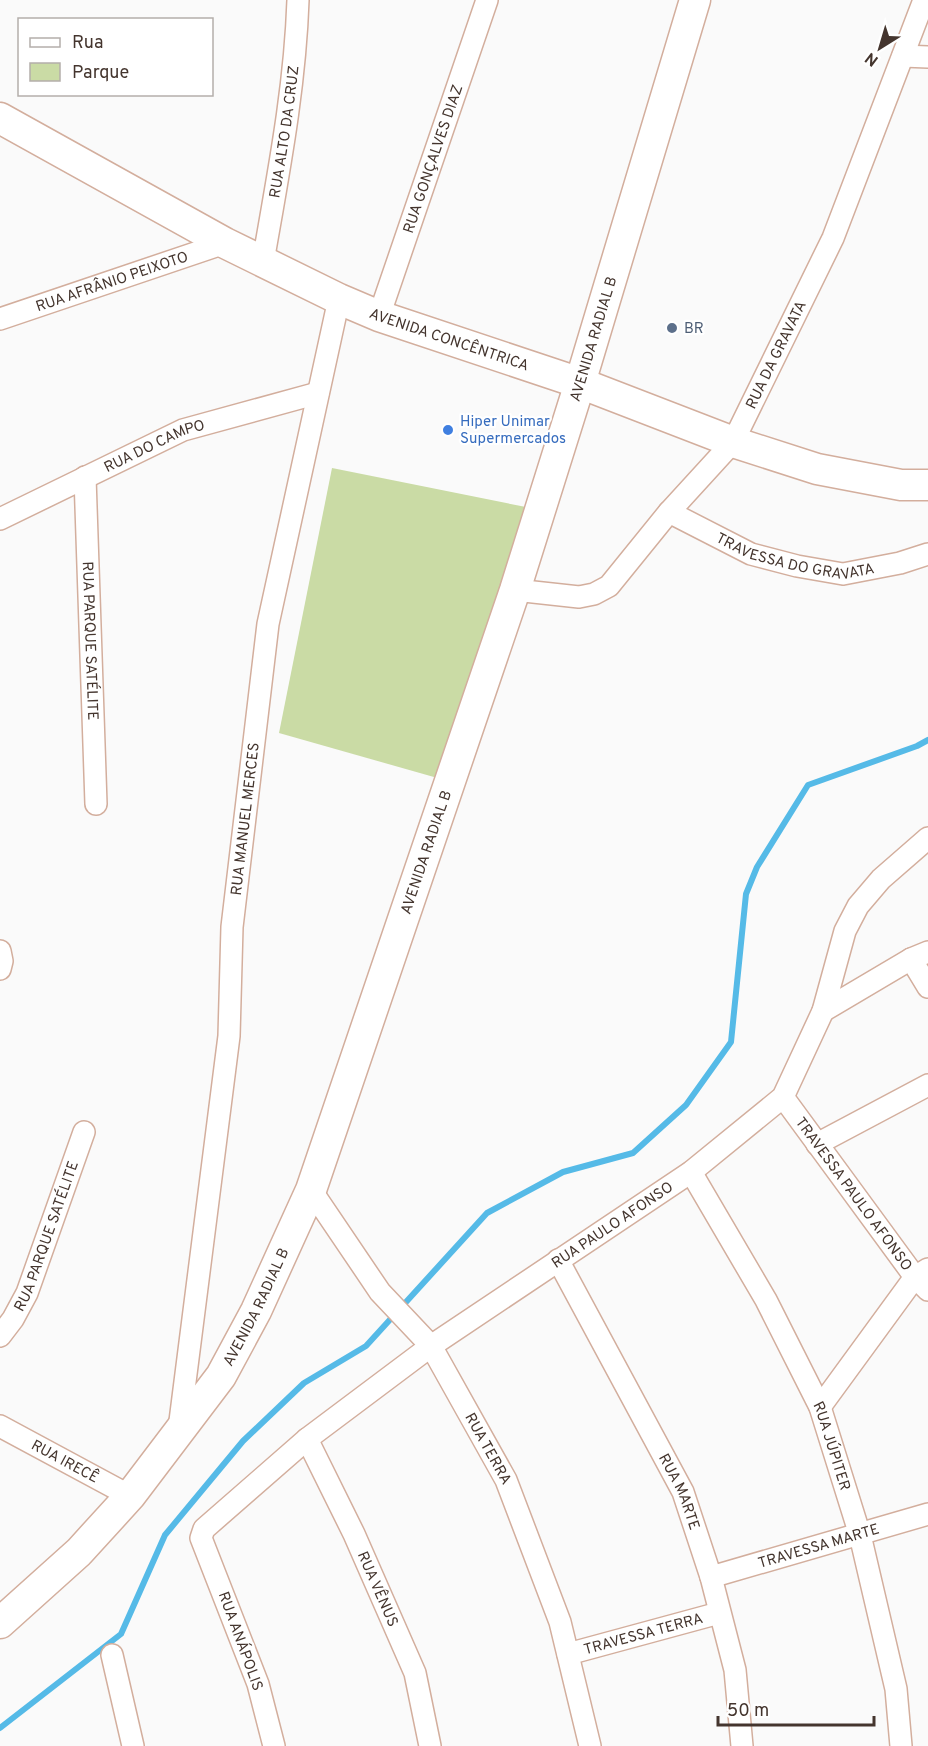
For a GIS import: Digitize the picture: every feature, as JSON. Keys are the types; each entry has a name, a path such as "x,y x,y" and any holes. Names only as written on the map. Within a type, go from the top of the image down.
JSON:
{"main road":[{"name":"AVENIDA RADIAL B","path":"0,1623 79,1551 130,1496 220,1376 256,1311 311,1190 515,590 695,0"},
{"name":"AVENIDA CONCÊNTRICA","path":"4,123 225,243 379,316 580,382 733,442 817,469 901,485 928,485"}],"street":[{"name":"RUA ALTO DA CRUZ","path":"263,262 288,118 296,51 298,0"},
{"name":"RUA GONÇALVES DIAZ","path":"379,316 487,0"},
{"name":"RUA DA GRAVATA","path":"515,590 579,597 594,594 609,586 669,512 733,442 833,238 924,0"},
{"path":"903,56 928,57"},
{"name":"RUA AFRÂNIO PEIXOTO","path":"0,319 225,243"},
{"name":"RUA MANUEL MERCES","path":"178,1433 229,1036 232,927 268,624 339,299"},
{"name":"RUA DO CAMPO","path":"0,519 183,430 318,393"},
{"name":"RUA PARQUE SATÉLITE","path":"85,477 96,804"},
{"name":"TRAVESSA DO GRAVATA","path":"669,512 751,554 797,566 843,574 900,563 928,554"},
{"name":"RUA PAULO AFONSO","path":"201,1538 204,1529 307,1439 431,1346 691,1172 783,1097 823,1011 845,931 858,906 881,879 928,838"},
{"path":"0,951 2,961 0,969"},
{"path":"823,1011 919,956 928,987"},
{"path":"817,1144 928,1085"},
{"name":"TRAVESSA PAULO AFONSO","path":"783,1097 817,1144 924,1279"},
{"name":"RUA PARQUE SATÉLITE","path":"0,1336 13,1319 27,1293 84,1132"},
{"name":"RUA JÚPITER","path":"691,1172 766,1300 819,1407 860,1535 896,1689 901,1746"},
{"name":"RUA TERRA","path":"311,1190 380,1292 431,1346 506,1480 560,1622 590,1746"},
{"name":"RUA MARTE","path":"558,1260 683,1492 711,1577 735,1670 742,1746"},
{"path":"819,1407 924,1279"},
{"path":"189,1346 199,1361 220,1376"},
{"name":"RUA IRECÊ","path":"0,1426 130,1496"},
{"name":"RUA VÊNUS","path":"307,1439 354,1534 415,1673 430,1746"},
{"name":"TRAVESSA MARTE","path":"711,1577 928,1514"},
{"name":"RUA ANÁPOLIS","path":"201,1538 258,1684 274,1746"},
{"name":"TRAVESSA TERRA","path":"568,1653 719,1613"},
{"path":"112,1655 133,1746"}],"green space":[{"path":"332,468 531,508 448,781 279,733"}],"waterway":[{"path":"0,1728 121,1634 165,1535 243,1441 304,1383 366,1346 487,1213 563,1172 633,1153 686,1105 731,1042 746,894 757,867 808,785 928,740"}],"place":[{"name":"BR","path":"672,328"},
{"name":"Hiper Unimar Supermercados","path":"448,430"}]}
